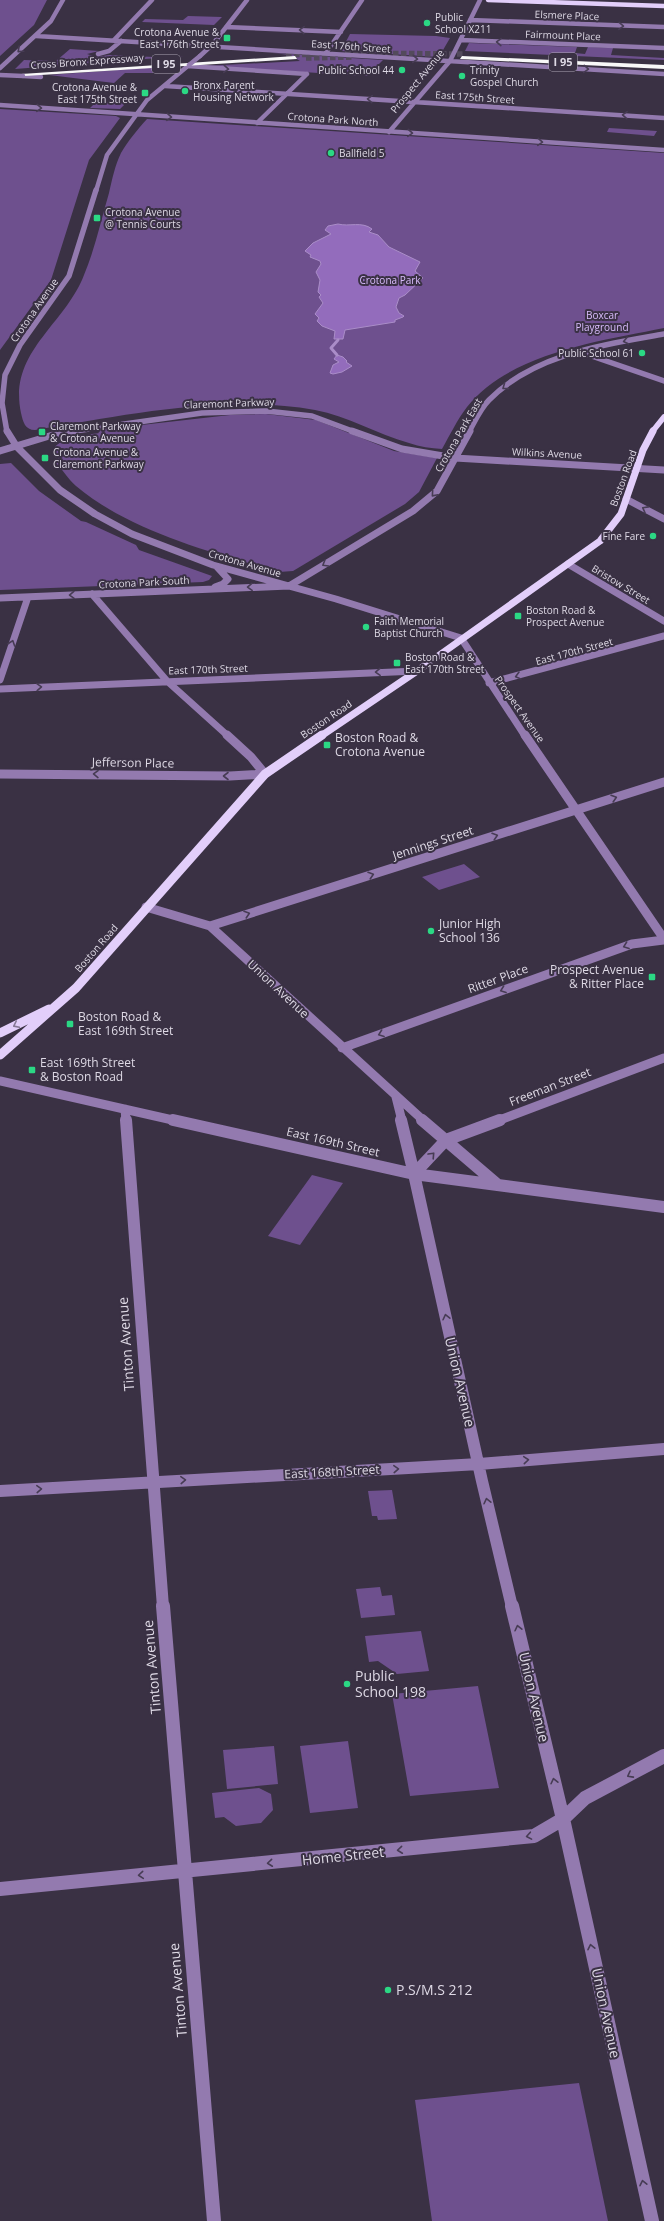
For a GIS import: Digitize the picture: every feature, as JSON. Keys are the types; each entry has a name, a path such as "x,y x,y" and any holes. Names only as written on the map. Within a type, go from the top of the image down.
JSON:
{"highway":[{"name":"Cross Bronx Expressway","path":"0,74 286,55"},
{"name":"I 95","path":"664,63 463,56 664,68"},
{"name":"Cross Bronx Expressway","path":"0,74 295,58"}],"main road":[{"path":"488,0 600,2 664,6"},
{"name":"Boston Road","path":"0,1055 58,1005 104,958 146,908 265,774 417,670 600,540 610,530 622,513 654,427 664,417"},
{"path":"0,1033 58,1005"}],"street":[{"path":"1,66 51,21 63,0"},
{"path":"114,40 152,0"},
{"name":"Crotona Avenue","path":"247,0 211,46 146,102 107,155 69,276 60,293 18,348 4,378 2,393 4,419 10,438 16,447 62,492 94,513 168,549 216,566 289,586"},
{"path":"326,53 362,0"},
{"name":"Prospect Avenue","path":"389,132 450,61 480,0"},
{"name":"Elsmere Place","path":"470,20 664,28"},
{"path":"226,28 341,32"},
{"name":"East 176th Street","path":"36,36 664,74"},
{"name":"Fairmount Place","path":"461,40 664,48"},
{"path":"98,54 109,51 121,41"},
{"path":"188,66 307,74 257,123"},
{"path":"0,74 41,77"},
{"name":"East 175th Street","path":"165,86 664,118"},
{"name":"Crotona Park North","path":"0,106 389,132 662,148"},
{"name":"Crotona Park East","path":"289,586 424,504 438,491 483,408 496,393 531,370 580,352 664,334"},
{"path":"580,352 664,382"},
{"name":"Claremont Parkway","path":"0,451 56,434 106,425 202,413 266,410 312,416 402,449 455,458"},
{"name":"Wilkins Avenue","path":"455,458 664,470"},
{"path":"626,499 664,519"},
{"name":"Bristow Street","path":"568,564 664,621"},
{"path":"209,589 223,584 228,579 216,566"},
{"path":"289,586 461,638"},
{"name":"Crotona Park South","path":"0,598 289,586"},
{"path":"92,594 167,681 251,757 265,774"},
{"path":"0,680 28,597"},
{"name":"East 170th Street","path":"489,683 664,636"},
{"name":"Prospect Avenue","path":"461,638 489,683 577,810 664,940"},
{"name":"East 170th Street","path":"0,689 417,670"},
{"name":"Jefferson Place","path":"0,774 230,776 265,774"},
{"name":"Jennings Street","path":"210,926 664,782"},
{"name":"Union Avenue","path":"146,908 210,926 396,1097 498,1185"},
{"name":"Ritter Place","path":"342,1048 632,944 664,940"},
{"name":"Freeman Street","path":"446,1140 664,1058"},
{"name":"East 169th Street","path":"0,1081 414,1174 664,1207"},
{"name":"Union Avenue","path":"396,1097 478,1464 563,1819 652,2221"},
{"name":"Tinton Avenue","path":"125,1109 184,1871 214,2221"},
{"path":"414,1174 446,1140"},
{"name":"East 168th Street","path":"0,1491 478,1464 664,1449"},
{"name":"Home Street","path":"0,1889 534,1836 563,1819 585,1798 664,1756"}],"green space":[{"path":"0,0 47,0 34,25 0,56"},
{"path":"188,16 222,17 214,25 142,22 145,19 183,20"},
{"path":"350,34 436,36 450,38 439,57 341,51"},
{"path":"469,43 577,47 575,53 585,54 588,47 613,48 611,55 664,58 664,60 465,51"},
{"path":"70,49 99,51 87,54 96,57 109,55 154,57 184,56 15,69 24,60 56,61"},
{"path":"272,53 383,60 367,76 204,66 300,61 290,55"},
{"path":"172,66 161,73 125,73 114,83 49,75"},
{"path":"96,102 126,103 120,109 90,108"},
{"path":"0,109 116,116 120,118 89,160 51,280 0,350"},
{"name":"Crotona Park","path":"147,119 664,153 664,328 585,344 531,362 507,374 485,389 467,407 442,449 413,444 339,416 315,410 245,404 175,408 35,430 29,429 24,422 21,413 19,392 23,373 30,356 75,293 84,275 98,234 114,173 121,153"},
{"path":"609,128 657,131 654,136 607,132"},
{"path":"266,414 316,420 394,451 437,458 419,492 405,504 293,571 279,572 226,557 173,539 121,516 76,486 56,463 59,462 52,453 58,444 79,436 99,433 97,430 230,415"},
{"path":"11,463 39,491 81,521 136,545 139,550 212,576 209,580 203,582 0,590 0,464"},
{"path":"464,864 480,877 439,890 422,877"},
{"path":"312,1175 343,1183 300,1245 268,1236"},
{"path":"392,1490 397,1519 378,1520 377,1516 372,1516 368,1491"},
{"path":"380,1587 382,1596 392,1595 395,1615 361,1618 356,1589"},
{"path":"421,1631 429,1671 397,1674 378,1661 369,1662 365,1636"},
{"path":"478,1686 499,1788 410,1796 392,1694"},
{"path":"348,1741 358,1808 310,1813 300,1746"},
{"path":"274,1746 278,1784 227,1789 223,1750"},
{"path":"259,1788 271,1794 273,1810 261,1823 236,1826 224,1817 215,1818 212,1793"},
{"path":"579,2083 608,2221 432,2221 415,2100"}],"shaded area":[{"path":"338,224 364,225 372,229 369,232 378,235 389,247 420,262 415,271 423,278 405,295 399,298 396,307 399,313 404,316 403,317 395,320 395,322 345,330 343,339 334,339 335,331 322,326 317,321 319,318 315,314 323,303 319,297 321,295 318,292 320,280 316,272 321,264 320,261 310,257 311,255 305,251 313,243 331,234 325,230 328,226"},
{"path":"337,355 343,357 347,361 346,362 352,366 342,372 333,374 330,373 333,365 339,362 334,359"}],"waterway":[{"path":"337,355 331,348 338,340"}],"tunnel":[{"path":"345,53 463,54"},
{"path":"286,55 314,54"},
{"path":"306,58 354,57"}],"place":[{"name":"Public School X211","path":"427,23"},
{"name":"Crotona Avenue & East 176th Street","path":"227,38"},
{"name":"Public School 44","path":"402,70"},
{"name":"Trinity Gospel Church","path":"462,76"},
{"name":"Bronx Parent Housing Network","path":"185,91"},
{"name":"Crotona Avenue & East 175th Street","path":"145,93"},
{"name":"Ballfield 5","path":"331,153"},
{"name":"Crotona Avenue @ Tennis Courts","path":"97,218"},
{"name":"Public School 61","path":"642,353"},
{"name":"Claremont Parkway & Crotona Avenue","path":"42,432"},
{"name":"Crotona Avenue & Claremont Parkway","path":"45,458"},
{"name":"Fine Fare","path":"653,536"},
{"name":"Boston Road & Prospect Avenue","path":"518,616"},
{"name":"Faith Memorial Baptist Church","path":"366,627"},
{"name":"Boston Road & East 170th Street","path":"397,663"},
{"name":"Boston Road & Crotona Avenue","path":"327,745"},
{"name":"Junior High School 136","path":"431,931"},
{"name":"Prospect Avenue & Ritter Place","path":"652,977"},
{"name":"Boston Road & East 169th Street","path":"70,1024"},
{"name":"East 169th Street & Boston Road","path":"32,1070"},
{"name":"Public School 198","path":"347,1684"},
{"name":"P.S/M.S 212","path":"388,1990"}],"park label":[{"name":"Boxcar Playground","path":"602,320"}]}
